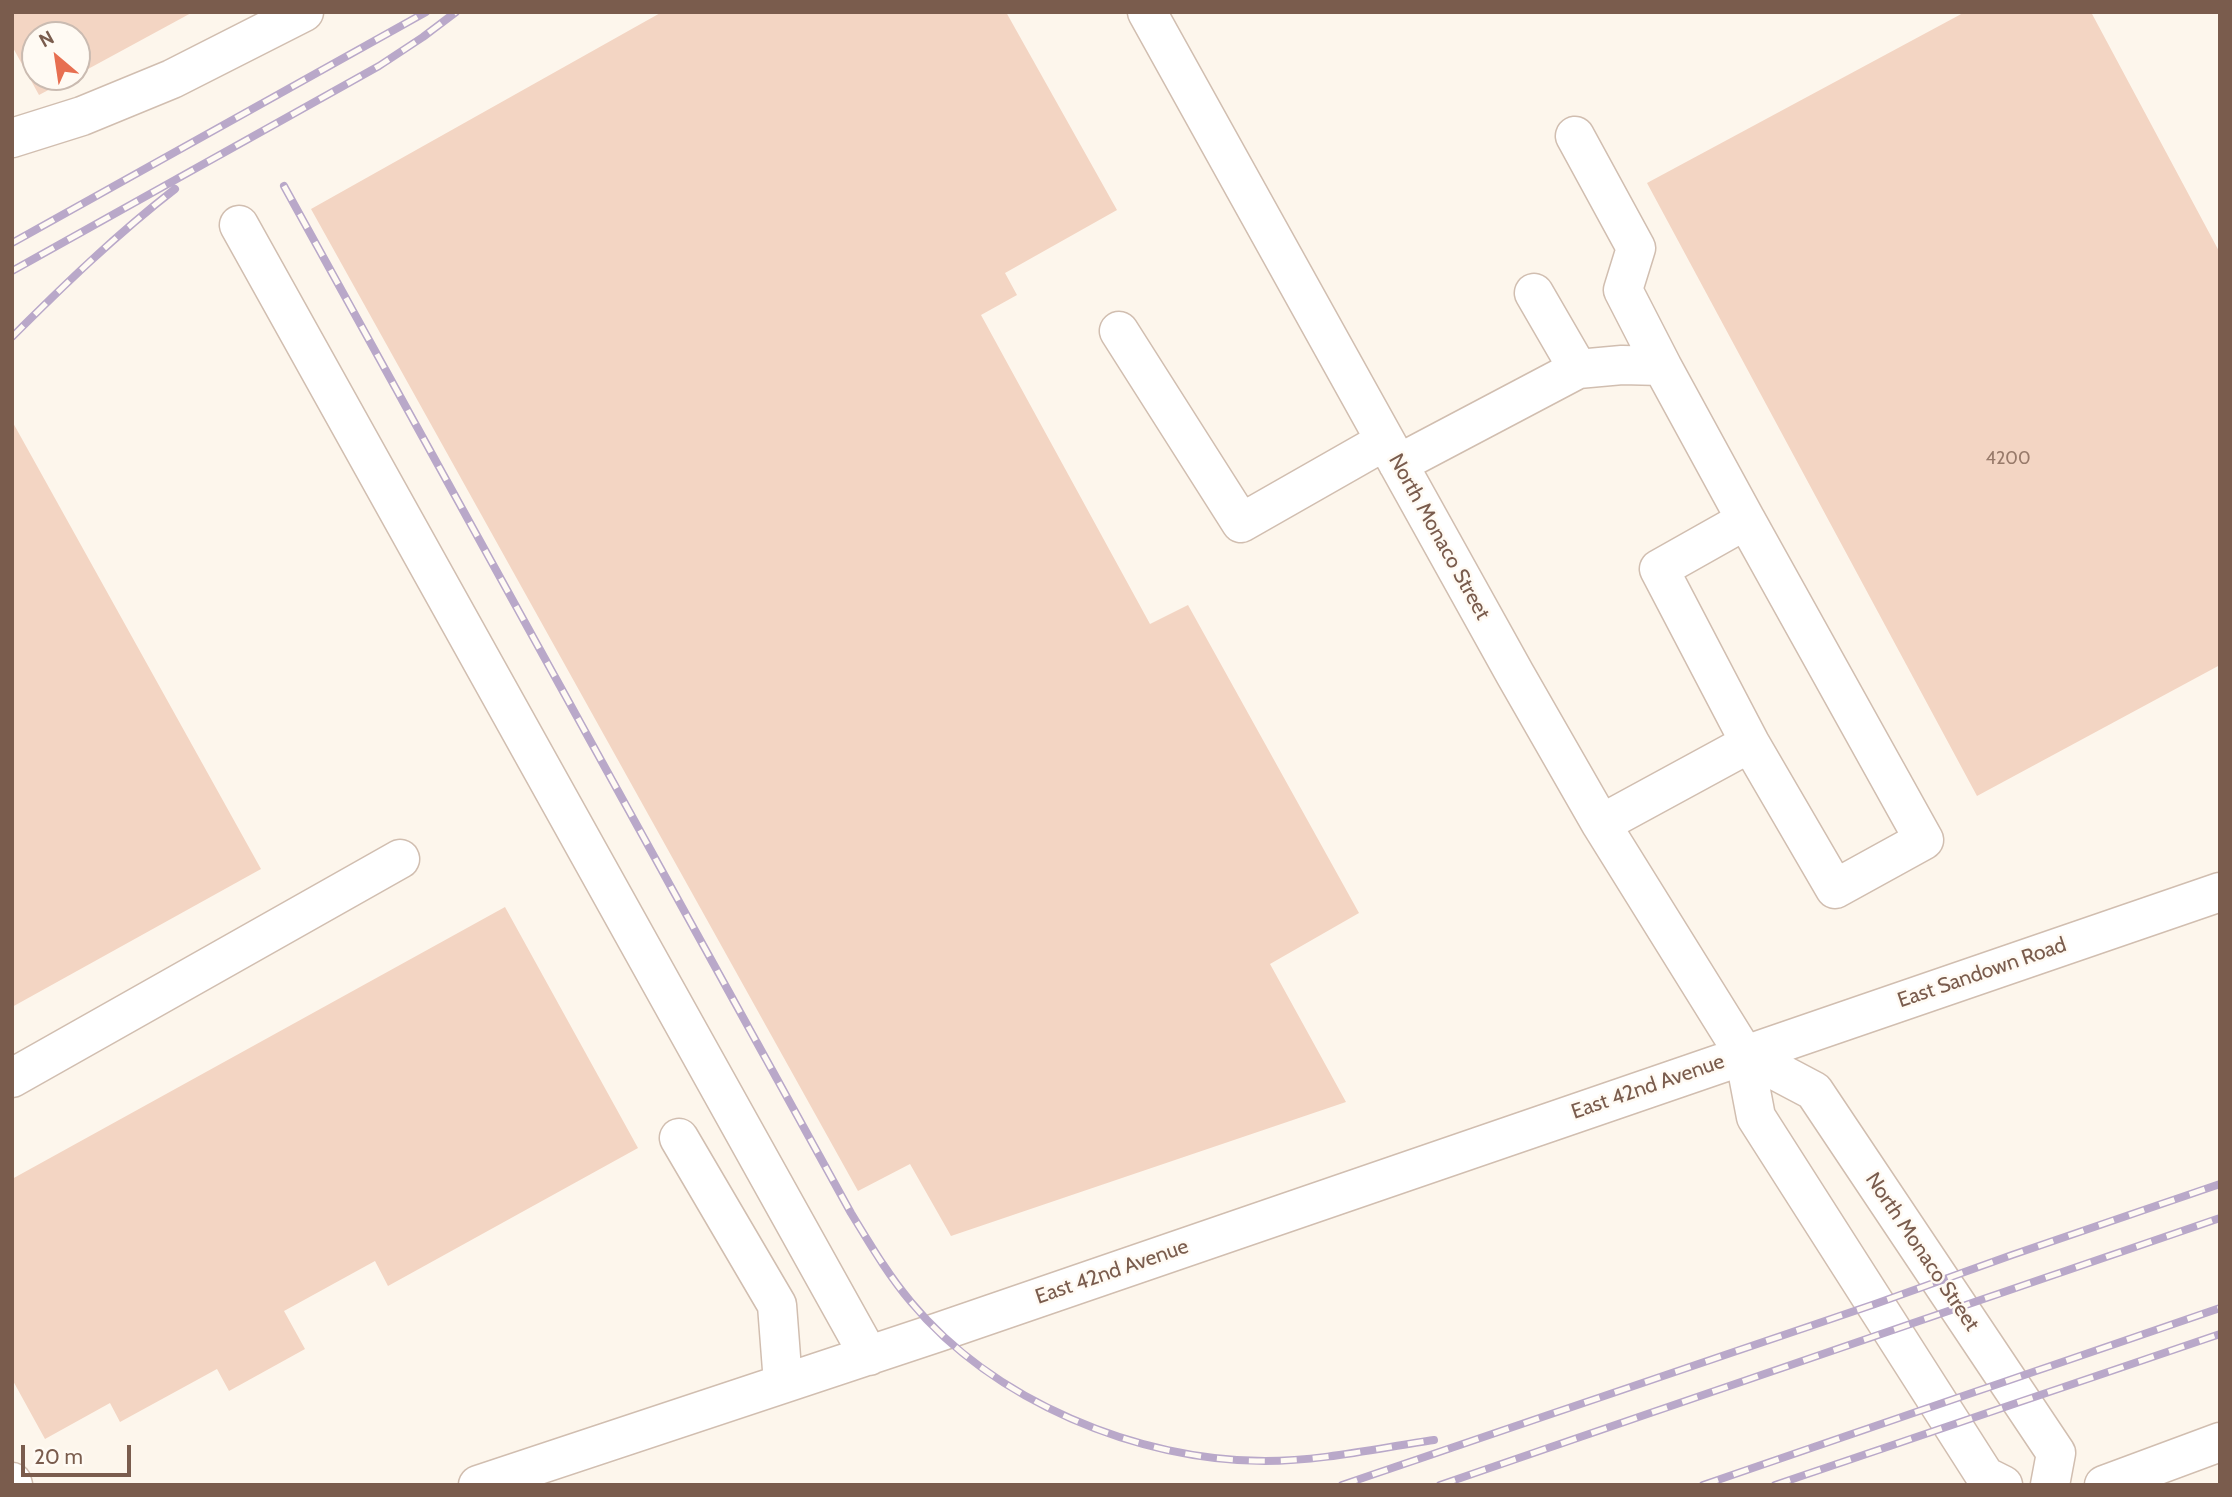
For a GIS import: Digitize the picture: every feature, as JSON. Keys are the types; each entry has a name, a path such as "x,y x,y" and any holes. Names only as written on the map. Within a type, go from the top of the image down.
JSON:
{"street":[{"path":"12,138 82,116 172,79 304,12"},
{"name":"North Monaco Street","path":"1147,12 1601,824 1744,1054 1755,1118 1985,1476 2003,1485"},
{"path":"1575,136 1636,248 1623,290 1746,520 1924,840 1835,889 1750,743 1660,569 1746,520"},
{"path":"239,225 869,1356"},
{"path":"1534,293 1578,369"},
{"path":"1119,331 1241,523 1578,369 1622,365 1662,366"},
{"path":"1601,824 1750,743"},
{"path":"12,1078 400,859"},
{"name":"East Sandown Road","path":"1744,1054 2220,891"},
{"name":"North Monaco Street","path":"1744,1054 1814,1091 2056,1453 2050,1485"},
{"name":"East 42nd Avenue","path":"478,1485 869,1356 1744,1054"},
{"path":"679,1138 777,1305 783,1383"},
{"path":"2104,1485 2220,1443"}],"building":[{"path":"12,12 193,12 91,67 91,21 21,21 21,62 12,46"},
{"path":"662,12 1006,12 1117,210 1005,273 1017,295 981,315 1150,624 1188,605 1359,913 1270,964 1346,1102 951,1236 910,1164 858,1191 311,209"},
{"path":"1965,12 2091,12 2220,253 2220,665 1977,796 1647,183"},
{"path":"12,421 261,869 12,1007"},
{"path":"505,907 638,1148 388,1286 375,1261 284,1311 305,1349 229,1391 217,1369 120,1422 110,1403 45,1439 12,1379 12,1179"}],"railway":[{"path":"12,243 426,12"},
{"path":"12,271 379,66 456,12"},
{"path":"284,186 851,1213 911,1302 945,1337 983,1369 1026,1396 1071,1419 1119,1437 1168,1450 1217,1458 1265,1461 1329,1456 1434,1440"},
{"path":"12,337 91,260 175,189"},
{"path":"1342,1485 2220,1184"},
{"path":"1440,1485 2220,1218"},
{"path":"1703,1485 2220,1308"},
{"path":"1775,1485 2220,1334"}]}
